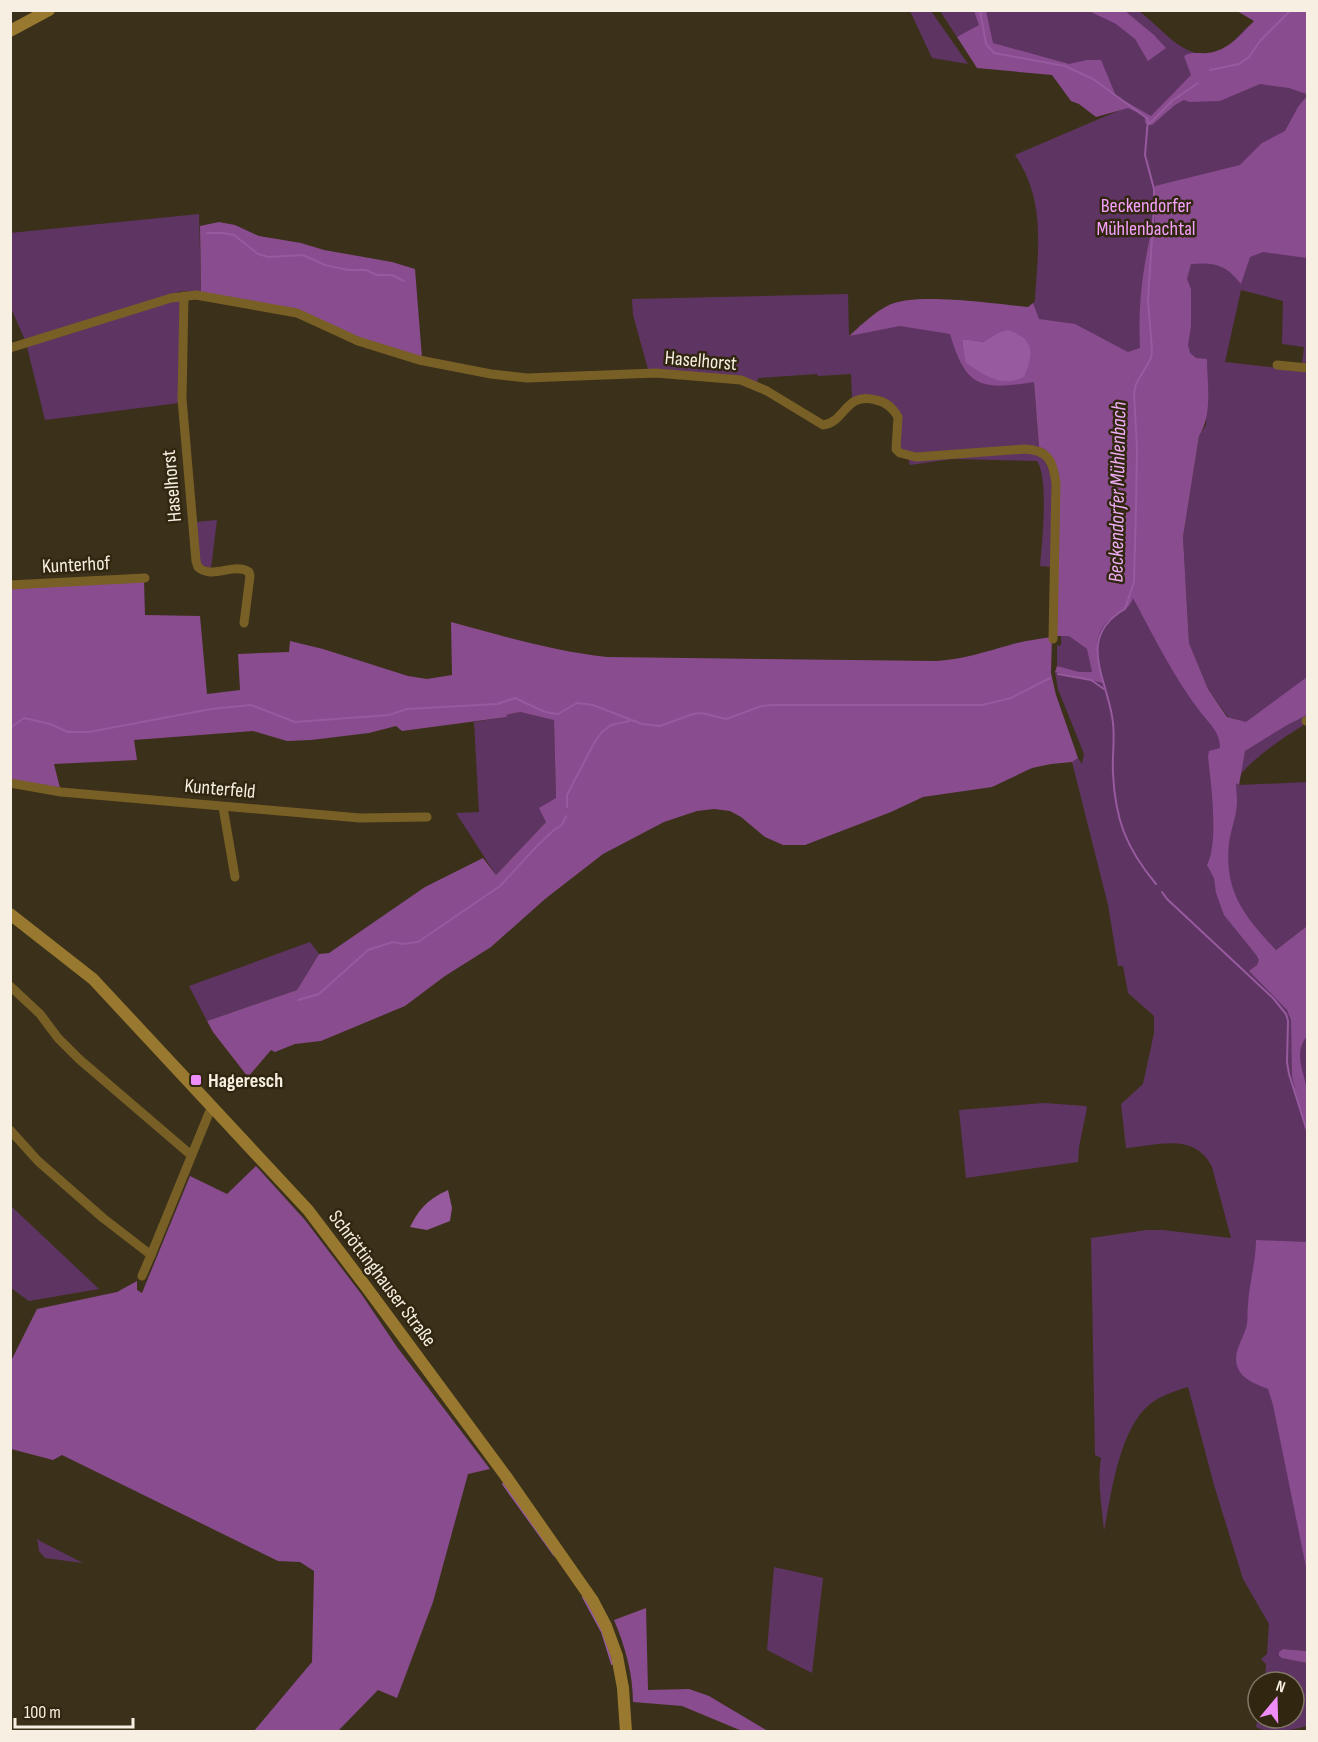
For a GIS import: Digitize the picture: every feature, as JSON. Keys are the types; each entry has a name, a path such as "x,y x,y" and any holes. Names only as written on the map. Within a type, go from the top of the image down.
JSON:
{"main road":[{"path":"10,31 49,10"},
{"name":"Schröttinghauser Straße","path":"10,915 93,979 308,1210 505,1475 593,1601 606,1626 617,1656 623,1688 626,1731"}],"street":[{"name":"Haselhorst","path":"10,348 171,298 196,295 297,313 358,340 419,360 491,374 527,378 656,373 741,381 767,391 823,425 834,420 855,400 871,398 888,405 894,411 898,423 896,449 907,455 1025,449 1040,451 1050,460 1056,483 1053,639"},
{"name":"Haselhorst","path":"184,296 182,399 196,561 202,570 207,572 243,569 249,572 244,623"},
{"path":"1277,365 1308,368"},
{"name":"Kunterhof","path":"10,585 145,578"},
{"name":"Kunterfeld","path":"10,783 61,792 223,807 360,818 427,817"},
{"path":"223,807 235,877"},
{"path":"10,986 40,1014 58,1038 79,1059 191,1155"},
{"path":"142,1276 191,1155 213,1108"},
{"path":"10,1130 38,1161 103,1218 151,1255"}],"green space":[{"path":"910,11 931,11 968,64 932,58"},
{"name":"Beckendorfer Mühlenbachtal","path":"940,11 1139,11 1180,46 1203,54 1215,52 1229,45 1250,25 1258,21 1307,11 1307,366 1302,365 1304,347 1282,344 1283,301 1241,290 1225,362 1307,371 1307,723 1257,758 1236,782 1239,785 1307,782 1307,926 1276,950 1267,941 1274,950 1307,973 1308,1651 1283,1649 1279,1656 1307,1663 1306,1726 1306,1670 1266,1670 1266,1664 1261,1659 1267,1654 1269,1624 1243,1579 1214,1485 1188,1387 1163,1396 1139,1415 1118,1463 1104,1531 1100,1485 1101,1458 1095,1455 1091,1238 1163,1230 1231,1238 1212,1167 1205,1156 1196,1149 1175,1143 1126,1148 1121,1104 1143,1084 1154,1033 1154,1016 1128,993 1123,966 1118,966 1108,905 1072,762 1078,758 1082,764 1084,754 1058,689 1055,672 1061,673 1061,667 1057,666 1057,646 1061,645 1066,486 1034,381 1039,447 916,454 898,449 900,417 890,403 852,399 851,374 758,378 757,384 648,369 633,315 632,299 848,294 849,336 854,335 859,326 873,317 1031,308 1035,300 1038,225 1032,190 1015,155 1127,107 960,36 957,37","holes":["1207,361 1206,425 1199,436 1183,537 1189,643 1208,689 1228,717 1238,720 1214,716 1190,654 1178,532"]},
{"path":"199,214 201,292 183,291 171,294 25,340 11,308 10,233"},
{"path":"181,300 179,403 45,420 27,347"},
{"path":"1030,451 1043,456 1052,478 1052,567 1040,566 1044,496 1041,469 1037,461 952,459 910,465 908,458"},
{"path":"217,520 211,568 201,565 199,560 195,522"},
{"path":"520,712 554,719 556,798 546,822 496,875 456,813 479,812 474,722 506,717 505,715"},
{"path":"310,942 319,954 297,990 207,1021 189,986"},
{"path":"1044,1103 1086,1106 1078,1162 966,1178 959,1110"},
{"path":"11,1206 99,1289 29,1301 11,1288"},
{"path":"37,1538 83,1563 45,1558 39,1551"},
{"path":"774,1567 823,1578 812,1673 767,1650"},
{"name":"Beckendorfer Mühlenbachtal","path":"1262,1730 1288,1730 1275,1732"}],"shaded area":[{"path":"974,11 986,11 993,43 1069,64 1101,60 1116,96 1151,116 1191,75 1184,56 1221,49 1233,42 1254,21 1237,11 1307,11 1307,96 1289,88 1260,84 1220,101 1190,102 1184,100 1152,125 1145,123 1145,116 1128,108 1096,117 1071,101 1052,75 977,68 957,37 979,25"},
{"path":"1089,11 1125,11 1166,48 1148,61 1135,39 1116,24"},
{"path":"1307,96 1307,258 1263,252 1250,257 1241,284 1219,266 1191,264 1187,279 1191,289 1191,326 1188,345 1190,353 1196,358 1207,359 1208,409 1199,436 1183,537 1189,643 1208,689 1227,717 1246,722 1307,677 1307,715 1245,751 1239,785 1236,783 1237,806 1229,843 1228,860 1233,889 1239,902 1254,926 1276,950 1307,926 1307,1036 1300,1056 1308,1094 1307,1128 1292,1076 1291,1020 1287,1010 1249,971 1257,965 1259,960 1224,915 1216,893 1214,878 1207,865 1213,842 1208,757 1209,751 1220,748 1217,733 1182,686 1133,598 1128,607 1105,623 1098,639 1099,665 1103,683 1055,672 1057,666 1079,672 1092,672 1087,649 1069,636 1056,636 1059,494 1046,450 1039,447 1034,382 1001,386 978,382 963,366 950,334 900,326 849,336 878,311 901,301 936,299 1028,307 1033,303 1039,319 1075,324 1128,352 1140,348 1140,304 1143,276 1151,233 1155,233 1155,186 1240,165 1262,143 1285,131","holes":["962,339 984,342 965,362"]},
{"path":"219,222 235,225 259,236 392,262 415,269 422,358 359,338 298,311 201,292 200,226"},
{"path":"1008,330 1028,342 1030,361 1024,377 1000,381 965,362 962,339 984,342"},
{"path":"144,580 145,615 200,616 207,694 240,690 238,654 289,652 290,641 408,676 427,679 452,675 451,622 547,647 607,657 937,661 965,657 1020,642 1052,637 1051,673 1056,695 1078,758 1072,762 1032,768 992,787 923,797 891,812 805,845 783,845 765,837 730,811 714,809 697,811 664,822 603,854 545,899 491,947 445,976 405,1006 321,1041 295,1044 275,1052 271,1050 248,1077 207,1021 297,990 319,954 329,953 425,887 483,858 496,875 546,822 539,808 556,798 554,720 520,712 506,715 507,717 402,731 396,726 369,733 311,740 287,741 253,731 134,740 137,760 54,764 60,788 11,780 11,587"},
{"path":"256,1166 305,1220 362,1295 397,1347 490,1469 468,1474 433,1602 397,1698 378,1690 338,1731 254,1731 312,1662 314,1571 300,1562 278,1561 62,1455 53,1460 11,1449 11,1361 37,1309 117,1292 137,1281 137,1290 142,1293 190,1176 227,1194"},
{"path":"448,1190 452,1208 450,1221 427,1230 410,1227 426,1204"},
{"path":"1256,1240 1307,1242 1307,1572 1268,1389 1246,1378 1240,1372 1236,1360 1247,1324"},
{"path":"646,1608 648,1690 689,1689 709,1696 768,1731 742,1731 682,1706 633,1702 628,1660 614,1620"},
{"path":"1283,1649 1307,1651 1307,1663 1282,1658 1279,1652"}],"waterway":[{"name":"Beckendorfer Mühlenbach","path":"980,10 986,44 994,53 1065,66 1093,79 1148,119 1145,155 1154,189 1148,300 1152,350 1151,358 1136,384 1134,393 1137,448 1134,582 1125,609 1110,621 1101,633 1098,661 1113,723 1113,773 1116,805 1130,845 1156,884"},
{"path":"1210,70 1239,64 1249,57 1260,41 1291,10"},
{"path":"1149,124 1172,101 1198,83"},
{"path":"207,233 234,235 258,254 268,257 303,255 325,265 348,270 366,270 377,275 392,275 404,281"},
{"path":"1058,674 1091,680 1104,689"},
{"path":"10,728 24,718 50,724 68,732 89,732 211,709 251,705 295,722 389,715 407,709 497,704 515,698 545,712 558,714 577,703 593,705 642,724 660,726 693,714 702,713 726,719 762,706 772,705 982,705 1011,698 1050,678"},
{"path":"567,807 567,795 602,732 611,725 630,721"},
{"path":"298,1000 319,994 368,950 393,942 402,944 418,942 500,886 537,846 562,825 566,816"},
{"name":"Beckendorfer Mühlenbach","path":"1162,892 1273,998 1286,1014 1289,1074 1308,1134"},
{"path":"503,1484 554,1555"},
{"path":"583,1597 602,1632 612,1664"}],"place":[{"name":"Hageresch","path":"196,1080"}]}
